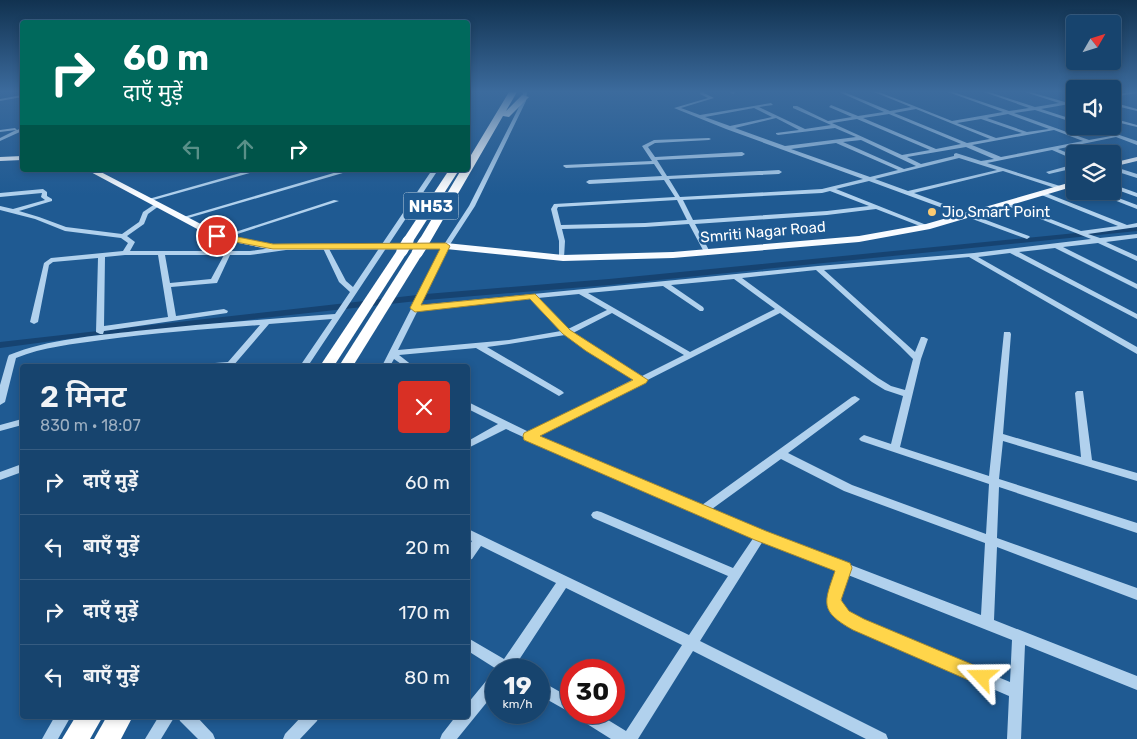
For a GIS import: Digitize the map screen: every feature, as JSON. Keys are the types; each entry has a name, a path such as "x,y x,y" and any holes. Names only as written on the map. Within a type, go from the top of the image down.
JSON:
{"highway":[{"name":"NH53","path":"470,163 487,126"},
{"name":"NH53","path":"328,364 453,172"},
{"name":"NH53","path":"347,364 395,290 465,172"},
{"path":"75,739 89,719"},
{"path":"107,739 119,719"}],"main road":[{"path":"0,159 20,158"},
{"path":"1121,163 1137,159"},
{"name":"Smriti Nagar Road","path":"95,172 217,236 273,247 446,246 561,258 707,252 859,239 928,227 1066,185"}],"street":[{"path":"387,364 446,246 472,206 510,126"},
{"path":"724,126 970,215 1027,238"},
{"path":"728,128 734,126"},
{"path":"797,126 806,131"},
{"path":"778,134 835,126"},
{"path":"839,126 921,166"},
{"path":"881,126 937,150 1058,187"},
{"path":"923,126 1000,159"},
{"path":"963,126 997,140"},
{"path":"1006,126 1026,134"},
{"path":"1047,126 1091,142"},
{"path":"0,131 20,128"},
{"path":"0,140 20,129"},
{"path":"902,157 1054,129"},
{"path":"980,163 1116,136 1137,143"},
{"path":"783,148 862,138"},
{"path":"707,252 679,198 645,146 650,143 709,139"},
{"path":"836,141 902,170"},
{"path":"1053,149 1066,154"},
{"path":"566,166 742,154"},
{"path":"561,258 562,240 554,209 556,205 831,189 960,156"},
{"path":"1049,172 1066,168"},
{"path":"908,193 1003,170"},
{"path":"1121,170 1137,176"},
{"path":"148,200 250,172"},
{"path":"183,218 343,172"},
{"path":"305,364 433,172"},
{"path":"588,182 779,172"},
{"path":"831,189 928,227"},
{"path":"1121,189 1137,195"},
{"path":"0,196 43,191 45,193 44,196 50,200 13,212"},
{"path":"1041,193 1127,227"},
{"path":"1117,200 1137,208"},
{"path":"223,237 336,201"},
{"path":"123,236 142,223 145,213 157,204"},
{"path":"1007,204 1098,240 1137,259"},
{"path":"559,226 614,227 828,213 878,207"},
{"path":"0,208 37,218 65,229 123,236 132,242 125,253"},
{"path":"1081,233 1137,225"},
{"path":"415,308 818,268 970,255 1136,237"},
{"path":"1055,245 1137,287"},
{"path":"325,246 343,282 354,292"},
{"path":"34,322 47,262 55,259 125,253 257,253 289,247"},
{"path":"1012,250 1137,316"},
{"path":"167,285 214,281 228,253"},
{"path":"161,254 172,317"},
{"path":"99,333 102,255"},
{"path":"970,255 1137,351"},
{"path":"818,268 903,344 917,359"},
{"path":"735,276 875,380 888,388 908,394"},
{"path":"664,283 700,309"},
{"path":"578,291 690,355"},
{"path":"532,296 566,332 642,380"},
{"path":"529,436 780,310"},
{"path":"0,402 12,357 24,350 172,317 224,311"},
{"path":"392,354 509,342 566,332 611,311"},
{"path":"99,333 338,316"},
{"path":"231,364 266,322"},
{"path":"987,624 994,481 1007,334"},
{"path":"895,449 917,359 924,339"},
{"path":"477,345 559,393"},
{"path":"392,354 407,364"},
{"path":"1080,392 1087,463"},
{"path":"703,510 855,399"},
{"path":"470,406 529,436 761,536 1137,683"},
{"path":"0,428 20,423"},
{"path":"470,444 505,424"},
{"path":"998,436 1137,477"},
{"path":"864,439 1137,528"},
{"path":"780,454 848,488 1137,594"},
{"path":"0,476 20,469"},
{"path":"597,515 735,574"},
{"path":"601,724 627,739 761,536"},
{"path":"474,537 691,643 881,739"},
{"path":"844,568 833,600 835,606 844,616 858,625 1017,692"},
{"path":"513,659 564,581"},
{"path":"1014,739 1019,636"},
{"path":"470,645 491,659"},
{"path":"470,711 485,693"},
{"path":"49,739 62,719"},
{"path":"152,739 166,719"},
{"path":"188,719 208,739"},
{"path":"290,739 309,719"},
{"path":"447,739 464,719"}],"waterway":[{"path":"102,333 426,297 609,282 1137,229"},
{"path":"0,345 94,333"}],"place":[{"name":"Jio Smart Point","path":"932,212"}],"route":[{"path":"217,236 273,247 297,248 346,245 383,247 446,246 415,308 532,296 566,332 642,380 529,436 761,536 844,568 833,600 835,606 844,616 858,625 982,677"}]}
